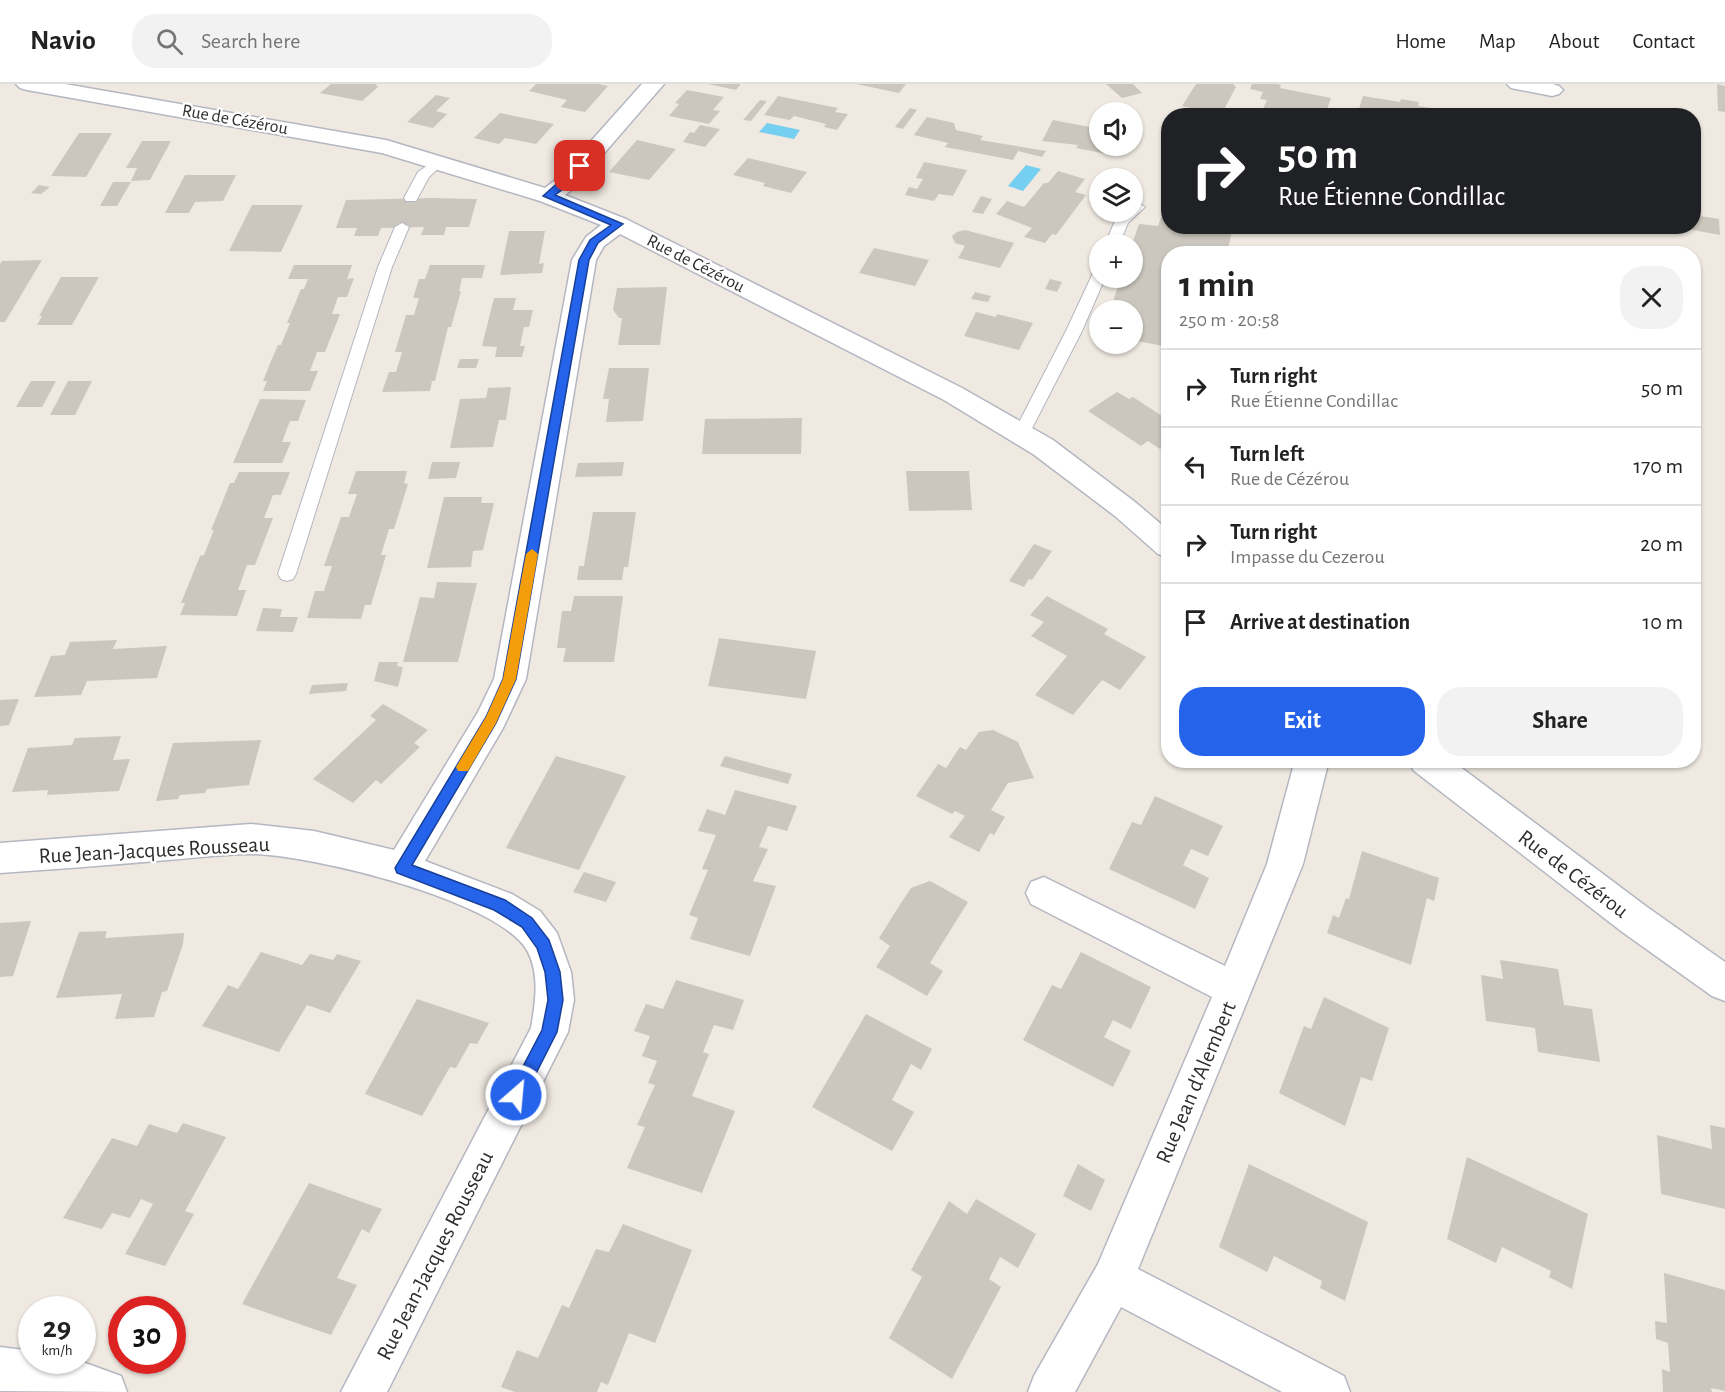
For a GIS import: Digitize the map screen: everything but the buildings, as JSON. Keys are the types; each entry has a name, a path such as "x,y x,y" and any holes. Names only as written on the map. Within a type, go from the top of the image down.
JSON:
{"street":[{"name":"Rue de Cézérou","path":"27,84 352,141 438,162 548,196 618,224 953,394 1042,447 1125,508 1161,540"},
{"path":"548,196 566,183 653,84"},
{"path":"1518,84 1552,90"},
{"path":"402,868 491,719 510,679 584,260 594,242 618,224"},
{"name":"Rue Jean d'Alembert","path":"1050,1392 1113,1279 1285,864 1310,768"},
{"name":"Rue de Cézérou","path":"1436,768 1634,919 1725,984"},
{"name":"Rue Jean-Jacques Rousseau","path":"0,858 250,839 314,846 402,868 499,905 527,923 544,945 552,972 555,1000 549,1032 363,1392"},
{"path":"1044,893 1234,988"},
{"path":"1113,1279 1328,1392"},
{"path":"0,1369 55,1376 105,1392"}],"lane":[{"path":"411,198 423,175 438,162"},
{"path":"287,574 385,267 402,227"},
{"path":"1021,434 1093,288"}],"water":[{"path":"767,123 800,130 794,139 759,132"},
{"path":"1026,165 1041,169 1023,191 1008,186"}],"slow traffic":[{"path":"463,767 491,719 510,679 532,554"}],"route":[{"path":"516,1095 549,1032 555,1000 552,972 544,945 527,923 499,905 402,868 491,719 510,679 584,260 594,242 618,224 548,196 566,183 580,166"}]}
